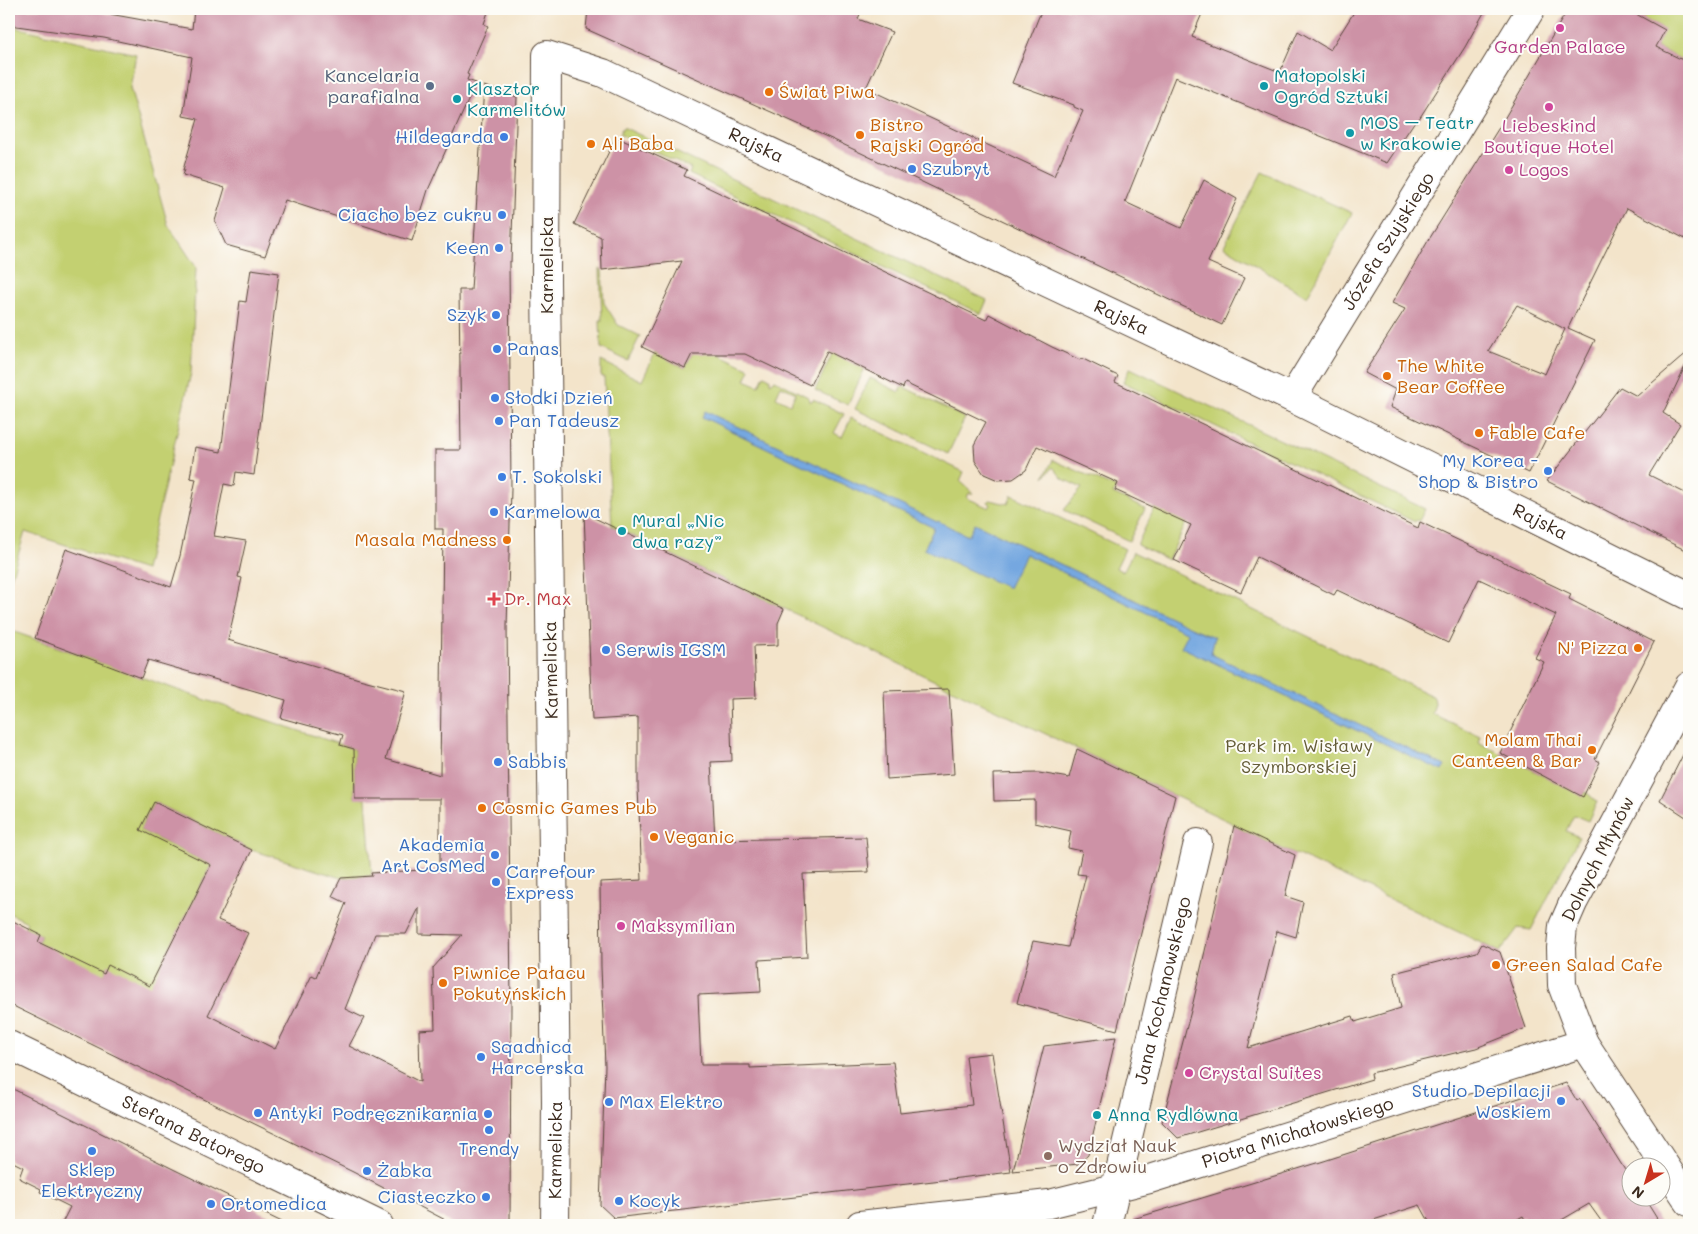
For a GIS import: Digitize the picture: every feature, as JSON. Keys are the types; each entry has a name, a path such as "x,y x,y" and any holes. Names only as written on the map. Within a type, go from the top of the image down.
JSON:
{"street":[{"name":"Józefa Szujskiego","path":"1292,398 1530,9"},
{"name":"Rajska","path":"547,55 603,73 1292,398 1689,596"},
{"name":"Karmelicka","path":"547,55 546,282 556,1102 555,1225"},
{"name":"Dolnych Młynów","path":"1689,686 1577,895 1563,926 1561,948 1562,985 1584,1043 1689,1202"},
{"name":"Jana Kochanowskiego","path":"1107,1225 1198,842"},
{"name":"Piotra Michałowskiego","path":"860,1225 1049,1204 1115,1188 1150,1179 1584,1043"},
{"name":"Stefana Batorego","path":"9,1045 379,1225"}],"green space":[{"path":"1627,9 1689,9 1689,63 1656,47 1664,30"},
{"path":"9,26 136,54 130,88 168,225 196,267 191,373 145,570 25,532 9,585"},
{"path":"623,127 987,300 981,314 689,174 691,169 619,134"},
{"path":"1262,172 1352,213 1307,297 1224,246"},
{"path":"600,269 602,270 604,303 618,325 640,336 628,361 601,348"},
{"name":"Park im. Wisławy Szymborskiej","path":"697,344 750,369 745,380 759,386 764,375 770,378 770,383 775,380 808,397 809,401 813,399 844,414 834,433 842,437 851,418 964,472 960,481 973,493 969,493 967,498 989,508 991,504 988,502 989,500 1008,504 1012,495 1125,549 1116,568 1123,572 1133,552 1434,697 1435,703 1432,714 1480,736 1478,742 1583,796 1586,792 1597,802 1588,821 1574,815 1566,831 1579,837 1531,930 1518,928 1500,952 612,526 604,377 601,376 601,361 642,381 655,353 685,368","holes":["781,386 796,393 790,404 776,397"]},
{"path":"833,352 865,368 848,405 815,390"},
{"path":"1130,368 1425,509 1419,521 1416,520 1415,522 1123,382"},
{"path":"870,378 899,392 902,386 965,418 948,454 855,409"},
{"path":"1053,460 1116,488 1113,494 1145,509 1129,541 1064,510 1082,488 1063,479 1053,467 1044,477"},
{"path":"1155,507 1187,522 1168,560 1137,545"},
{"path":"9,630 206,700 354,749 355,798 366,799 372,876 341,878 252,850 154,802 140,830 211,865 152,984 154,997 108,966 104,975 38,943 41,935 25,927 27,922 9,913"}],"water":[{"path":"705,411 968,536 975,523 1215,637 1211,654 1445,766 1442,771 1181,647 1188,633 1025,554 1008,588 924,549 934,528 702,417"}],"building":[{"path":"9,9 82,9 192,29 194,9 489,9 484,24 488,26 467,74 469,75 467,80 476,83 428,190 412,241 285,200 265,256 226,245 215,221 225,188 183,175 198,119 183,116 192,57 104,38 9,25"},
{"path":"588,9 862,9 858,19 892,32 866,88 1054,176 1083,111 1074,107 1074,105 1012,83 1042,9 1204,9 1192,37 1280,72 1298,31 1330,50 1356,9 1486,9 1465,47 1417,122 1415,121 1387,163 1175,77 1125,202 1181,228 1204,180 1237,199 1208,262 1244,278 1222,325 836,141 586,29"},
{"path":"1568,9 1627,9 1665,30 1656,47 1689,63 1689,241 1627,208 1568,328 1595,340 1529,473 1390,407 1396,390 1364,373 1405,309 1392,303 1428,241 1500,126","holes":["1517,305 1565,329 1545,374 1488,351"]},
{"path":"484,86 517,97 511,262 509,262 511,489 507,626 511,1004 510,1225 455,1225 353,1172 9,1004 9,919 41,935 38,942 104,974 108,965 150,986 211,865 140,830 154,802 252,850 218,920 248,933 208,1015 275,1049 312,975 316,977 346,903 332,896 341,878 372,876 371,873 440,869 440,799 355,799 354,749 340,745 343,735 281,718 286,700 148,660 141,678 35,638 66,549 171,587 180,556 196,479 190,478 195,447 221,452 240,301 246,302 251,269 279,273 254,475 236,472 234,486 224,484 214,536 246,541 238,577 242,578 228,640 406,691 386,759 440,775 443,529 435,529 435,450 461,450 459,290 471,290","holes":["419,908 419,934 462,935 433,968 435,1029 419,1030 420,1082 349,1046 364,1018 345,1009 375,934 406,934"]},
{"path":"616,137 687,170 684,176 986,320 989,314 1052,347 1080,360 1081,358 1118,376 1115,382 1418,528 1420,522 1571,594 1569,599 1654,642 1595,759 1600,762 1583,797 1500,753 1544,662 1535,658 1556,615 1479,579 1448,643 1337,590 1334,595 1257,557 1241,592 1174,560 1191,525 1115,490 1118,483 1037,446 1026,470 1013,479 998,480 984,474 975,461 974,445 986,422 905,383 903,388 827,351 810,385 745,354 692,354 685,368 642,347 682,261 602,270 601,237 574,224"},
{"path":"1689,351 1689,358 1663,413 1680,424 1649,475 1689,495 1689,552 1547,481 1620,387 1637,396"},
{"path":"584,513 784,609 778,623 778,645 754,646 756,698 730,699 732,761 711,762 715,840 866,837 869,872 803,874 807,957 759,960 761,992 698,995 701,1065 750,1065 750,1068 893,1062 900,1113 972,1105 966,1056 992,1053 1011,1172 614,1218 600,1205 605,1066 600,882 642,880 638,788 638,717 592,720"},
{"path":"949,689 954,774 887,779 884,691"},
{"path":"1689,743 1689,819 1660,800"},
{"path":"1077,749 1175,796 1117,1030 1017,1003 1033,941 1068,947 1086,875 1077,874 1082,851 1068,848 1071,831 1035,823 1035,800 994,801 993,774 1039,773 1069,778"},
{"path":"1234,826 1295,855 1285,896 1303,902 1296,937 1277,931 1248,1048 1353,1016 1355,1022 1401,1008 1394,973 1477,952 1482,944 1500,952 1526,1028 1476,1048 1371,1073 1372,1079 1178,1138 1162,1122 1192,1007"},
{"path":"1116,1037 1088,1155 1078,1164 1013,1171 1044,1046"},
{"path":"1566,1083 1577,1101 1580,1099 1620,1162 1620,1206 1649,1206 1661,1225 1604,1225 1589,1204 1553,1225 1528,1225 1523,1216 1507,1225 1431,1225 1420,1205 1358,1225 1134,1225 1133,1219 1324,1161"},
{"path":"9,1087 288,1225 61,1225 70,1207 40,1192 41,1189 19,1178 23,1167 9,1160"}],"place":[{"name":"Garden Palace","path":"1560,28"},
{"name":"Kancelaria parafialna","path":"430,86"},
{"name":"Małopolski Ogród Sztuki","path":"1264,86"},
{"name":"Świat Piwa","path":"769,92"},
{"name":"Klasztor Karmelitów","path":"457,99"},
{"name":"Liebeskind Boutique Hotel","path":"1549,107"},
{"name":"MOS – Teatr w Krakowie","path":"1350,133"},
{"name":"Bistro Rajski Ogród","path":"860,135"},
{"name":"Hildegarda","path":"504,137"},
{"name":"Ali Baba","path":"591,144"},
{"name":"Szubryt","path":"912,169"},
{"name":"Logos","path":"1509,170"},
{"name":"Ciacho bez cukru","path":"502,215"},
{"name":"Keen","path":"499,248"},
{"name":"Szyk","path":"496,315"},
{"name":"Panas","path":"497,349"},
{"name":"The White Bear Coffee","path":"1387,376"},
{"name":"Słodki Dzień","path":"495,398"},
{"name":"Pan Tadeusz","path":"499,421"},
{"name":"Fable Cafe","path":"1479,433"},
{"name":"My Korea - Shop & Bistro","path":"1548,471"},
{"name":"T. Sokolski","path":"502,477"},
{"name":"Karmelowa","path":"494,512"},
{"name":"Mural „Nic dwa razy”","path":"622,531"},
{"name":"Masala Madness","path":"507,540"},
{"name":"Dr. Max","path":"494,599"},
{"name":"N' Pizza","path":"1638,648"},
{"name":"Serwis IGSM","path":"606,650"},
{"name":"Molam Thai Canteen & Bar","path":"1592,750"},
{"name":"Sabbis","path":"498,762"},
{"name":"Cosmic Games Pub","path":"482,808"},
{"name":"Veganic","path":"654,837"},
{"name":"Akademia Art CosMed","path":"495,855"},
{"name":"Carrefour Express","path":"496,882"},
{"name":"Maksymilian","path":"621,926"},
{"name":"Green Salad Cafe","path":"1496,965"},
{"name":"Piwnice Pałacu Pokutyńskich","path":"443,983"},
{"name":"Sqadnica Harcerska","path":"481,1057"},
{"name":"Crystal Suites","path":"1189,1073"},
{"name":"Studio Depilacji Woskiem","path":"1561,1101"},
{"name":"Max Elektro","path":"609,1102"},
{"name":"Antyki","path":"258,1113"},
{"name":"Podręcznikarnia","path":"488,1114"},
{"name":"Anna Rydlówna","path":"1097,1115"},
{"name":"Trendy","path":"489,1130"},
{"name":"Sklep Elektryczny","path":"92,1151"},
{"name":"Wydział Nauk o Zdrowiu","path":"1048,1156"},
{"name":"Żabka","path":"367,1171"},
{"name":"Ciasteczko","path":"486,1197"},
{"name":"Kocyk","path":"619,1201"},
{"name":"Ortomedica","path":"211,1204"}]}
